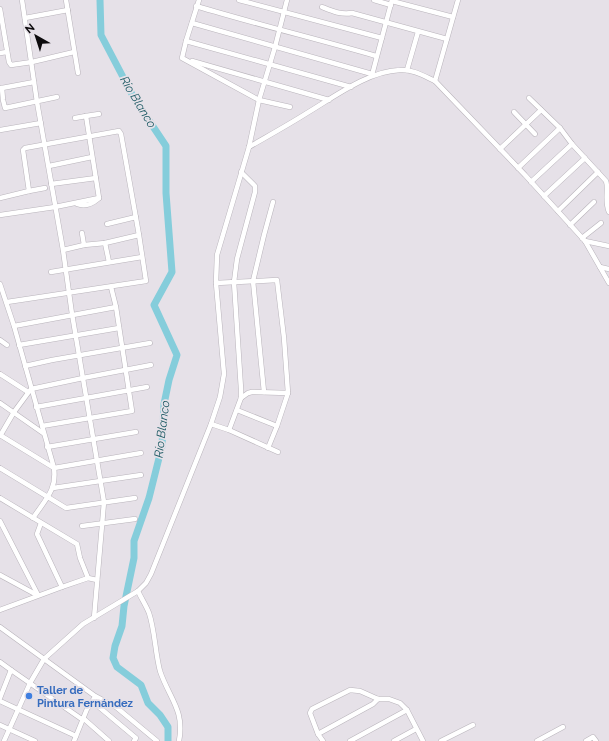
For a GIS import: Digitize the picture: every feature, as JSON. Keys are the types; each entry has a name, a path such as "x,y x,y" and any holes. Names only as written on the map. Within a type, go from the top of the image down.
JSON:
{"street":[{"path":"22,0 37,102 49,166 70,293 72,314 104,502 94,618"},
{"path":"66,0 78,73"},
{"path":"182,58 199,0"},
{"path":"239,0 382,38"},
{"path":"4,741 30,683 44,659 84,624 129,597 146,583 151,574 211,424 220,397 224,374 216,283 217,254 249,147 259,100 287,0"},
{"path":"374,0 392,2 453,17"},
{"path":"435,80 458,0"},
{"path":"372,75 392,2"},
{"path":"196,6 376,56"},
{"path":"322,6 337,13 352,13 446,39"},
{"path":"0,9 2,33 11,65 32,62 74,52"},
{"path":"25,18 68,10"},
{"path":"192,23 372,75"},
{"path":"407,70 418,32"},
{"path":"186,41 270,65 301,72 350,87"},
{"path":"0,53 7,52"},
{"path":"182,58 264,83 329,100"},
{"path":"182,58 259,100 290,107"},
{"path":"249,147 372,75 389,71 407,70 417,72 435,80 584,239 609,283"},
{"path":"34,82 1,88 3,108 57,98"},
{"path":"529,98 560,128 608,185 606,203 609,212"},
{"path":"500,149 541,110"},
{"path":"514,112 535,134"},
{"path":"75,118 99,114"},
{"path":"0,215 55,207 99,198 88,137 86,116"},
{"path":"0,130 41,123"},
{"path":"518,168 560,128"},
{"path":"7,302 146,281 121,134 118,131 25,148 23,150 29,191"},
{"path":"531,182 572,144"},
{"path":"49,166 92,157"},
{"path":"544,196 585,158"},
{"path":"229,430 241,398 234,282 236,259 255,192 255,186 241,172"},
{"path":"558,211 598,172"},
{"path":"51,184 96,178"},
{"path":"0,198 45,188"},
{"path":"264,392 254,281 273,202"},
{"path":"570,225 594,202"},
{"path":"107,224 136,218"},
{"path":"584,239 601,223"},
{"path":"82,233 84,245"},
{"path":"63,250 84,245 105,243 139,235"},
{"path":"584,239 609,246"},
{"path":"105,243 109,262"},
{"path":"51,272 142,257"},
{"path":"600,267 609,269"},
{"path":"216,283 277,280 284,338 288,393 278,426 268,448"},
{"path":"0,284 7,302 25,366 29,391 36,406 54,468 55,478 53,488 33,518"},
{"path":"42,426 132,411 116,307 111,287"},
{"path":"14,326 116,307"},
{"path":"19,345 119,328"},
{"path":"0,340 7,345"},
{"path":"25,366 150,343"},
{"path":"141,453 54,468 0,436 14,412 29,391 83,378 151,365"},
{"path":"0,374 29,391"},
{"path":"36,406 147,387"},
{"path":"241,398 248,393 288,393"},
{"path":"0,403 43,433"},
{"path":"237,410 278,426"},
{"path":"211,424 229,430 278,452"},
{"path":"47,447 136,432"},
{"path":"0,468 47,498 68,509 135,498"},
{"path":"53,488 141,475"},
{"path":"0,498 77,544 80,558 88,578"},
{"path":"82,526 134,520"},
{"path":"0,521 38,596"},
{"path":"42,523 37,534 62,587"},
{"path":"0,575 38,596"},
{"path":"0,610 88,578 97,580"},
{"path":"138,590 149,613 160,670 166,687 178,708 180,724 179,741"},
{"path":"0,627 94,698 116,707 152,739 157,741"},
{"path":"0,662 83,719 109,741"},
{"path":"11,670 0,699 76,736"},
{"path":"322,741 310,716 312,709 350,690 360,691 378,699 389,699 398,702 407,710 423,741"},
{"path":"74,741 87,710 94,698"},
{"path":"94,698 98,707 137,740"},
{"path":"318,734 373,704 378,699"},
{"path":"350,741 407,710"},
{"path":"0,725 36,741"},
{"path":"441,741 473,725"},
{"path":"537,741 563,727"},
{"path":"394,741 416,729"},
{"path":"586,741 593,737 596,741"}],"waterway":[{"name":"Río Blanco","path":"100,0 101,35 134,98 166,146 166,193 172,272 154,305 177,355 169,380 164,404 162,446 149,498 134,541 134,558 124,606 122,626 115,646 113,658 117,667 141,685 148,703 160,715 168,727 168,741"}],"place":[{"name":"Taller de Pintura Fernández","path":"29,696"}]}
